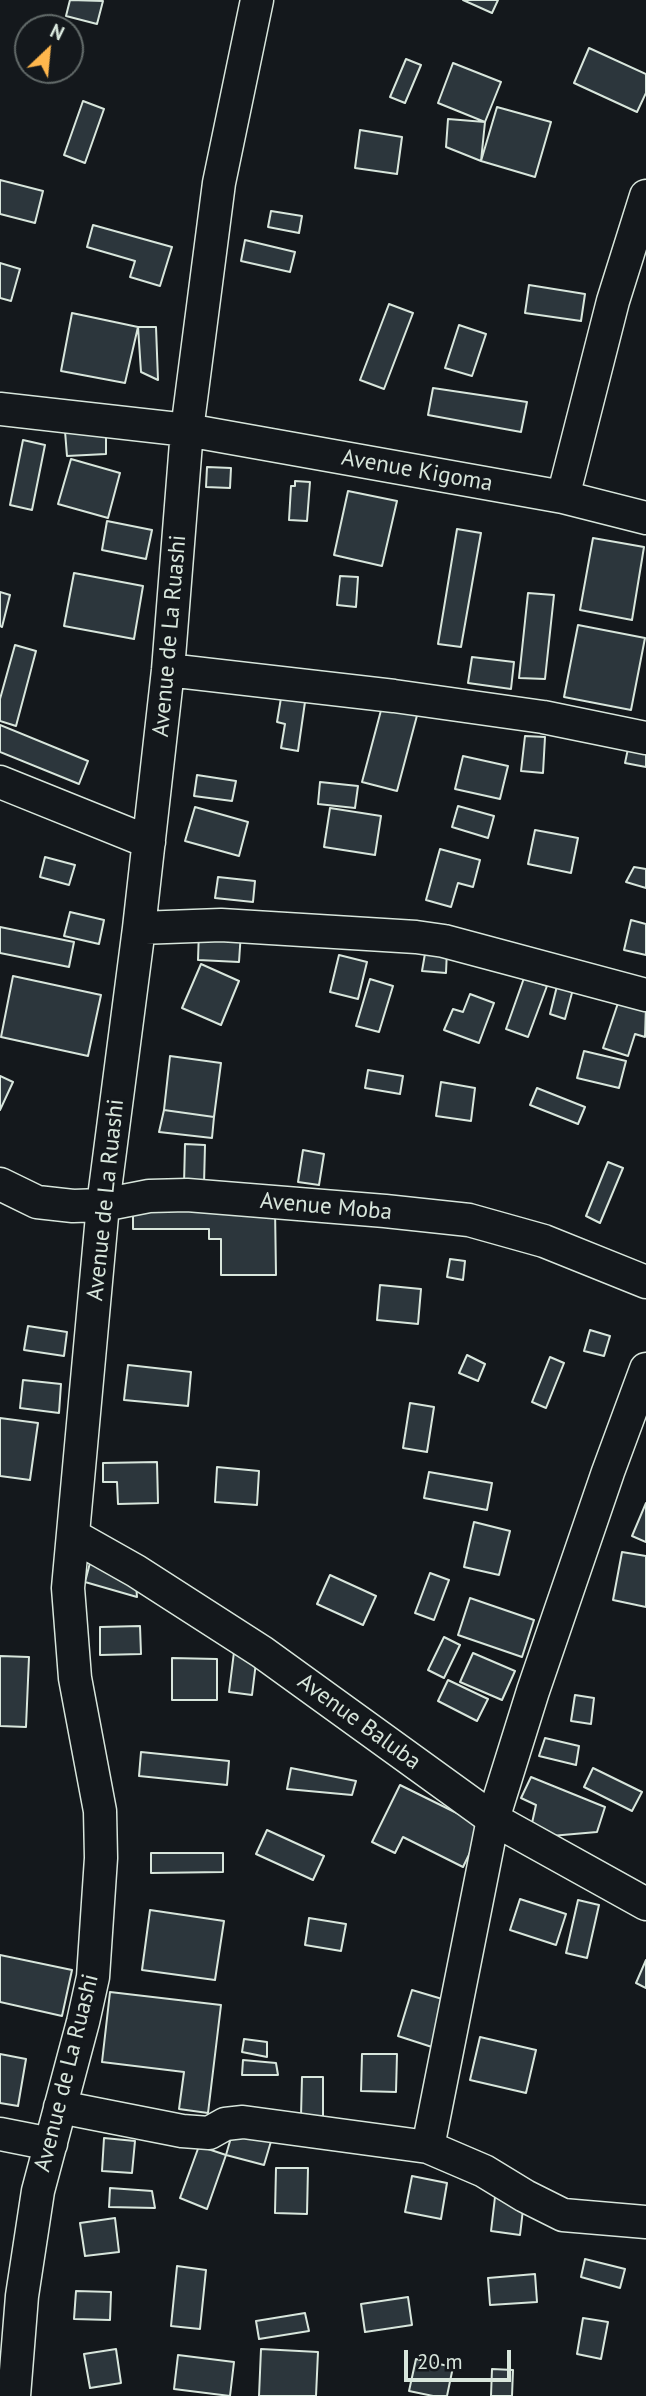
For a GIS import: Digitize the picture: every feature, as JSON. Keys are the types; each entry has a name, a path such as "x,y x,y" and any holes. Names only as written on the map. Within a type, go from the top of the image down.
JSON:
{"street":[{"name":"Avenue de La Ruashi","path":"14,2396 22,2296 38,2192 93,1977 101,1858 100,1811 75,1678 68,1588 103,1205 139,928 168,670 187,430 219,183 257,0"},
{"path":"563,497 613,301 646,196"},
{"name":"Avenue Kigoma","path":"0,409 187,430 563,497 646,518"},
{"path":"168,670 394,695 543,717 646,738"},
{"path":"0,782 149,842"},
{"path":"139,928 222,925 416,937 444,941 646,995"},
{"name":"Avenue Moba","path":"0,1184 37,1202 73,1206 103,1205 149,1196 187,1195 469,1220 544,1241 646,1282"},
{"path":"428,2147 493,1819 533,1690 603,1484 646,1370"},
{"name":"Avenue Baluba","path":"74,1536 136,1571 262,1652 493,1819 646,1904"},
{"path":"61,2107 182,2131 209,2133 225,2124 243,2122 428,2147 484,2171 563,2215 646,2222"},
{"path":"0,2134 51,2144"}],"building":[{"path":"70,0 103,1 97,24 84,21 84,14 66,14"},
{"path":"463,0 498,0 492,13"},
{"path":"589,48 646,74 646,93 637,112 574,83"},
{"path":"406,59 421,65 405,103 390,97"},
{"path":"453,63 501,82 485,122 438,103"},
{"path":"83,101 104,109 85,163 64,155"},
{"path":"497,107 551,122 535,177 481,161"},
{"path":"448,119 485,122 481,161 446,147"},
{"path":"360,130 402,137 397,174 355,168"},
{"path":"0,180 43,191 35,223 0,214"},
{"path":"271,211 302,216 299,233 268,227"},
{"path":"93,225 172,247 160,286 130,277 135,261 87,247"},
{"path":"245,240 295,252 290,272 241,261"},
{"path":"0,263 20,269 11,301 0,298"},
{"path":"529,285 585,294 581,321 525,313"},
{"path":"389,304 413,313 384,389 360,380"},
{"path":"72,313 138,327 125,383 61,371"},
{"path":"459,325 486,334 472,376 445,368"},
{"path":"138,327 156,327 158,380 141,372"},
{"path":"433,388 527,402 521,432 428,415"},
{"path":"65,431 106,432 106,454 67,456"},
{"path":"23,440 45,445 32,510 10,505"},
{"path":"71,459 120,473 108,518 58,504"},
{"path":"207,467 231,468 230,488 206,487"},
{"path":"295,481 310,482 307,521 289,520 291,486 295,486"},
{"path":"348,491 397,501 382,566 334,555"},
{"path":"107,521 152,530 146,559 102,550"},
{"path":"457,529 481,533 461,647 438,644"},
{"path":"593,538 644,547 632,620 580,610"},
{"path":"74,573 143,586 134,639 64,626"},
{"path":"340,576 358,577 356,607 337,605"},
{"path":"0,592 10,595 2,627 0,626"},
{"path":"528,593 554,595 545,679 519,678"},
{"path":"578,625 645,638 631,710 564,697"},
{"path":"15,645 36,651 16,726 0,721 0,699"},
{"path":"472,657 514,662 511,689 468,683"},
{"path":"281,698 305,702 298,751 281,748 285,724 277,722"},
{"path":"384,699 419,708 397,791 362,782"},
{"path":"0,725 88,761 79,784 0,752"},
{"path":"525,736 545,737 543,773 521,771"},
{"path":"629,744 646,748 646,767 625,763"},
{"path":"463,756 508,766 500,799 455,789"},
{"path":"197,775 236,781 232,801 194,796"},
{"path":"320,782 358,786 355,808 318,804"},
{"path":"458,806 494,816 488,838 452,827"},
{"path":"195,807 248,822 239,856 185,841"},
{"path":"330,808 381,816 375,855 324,847"},
{"path":"535,830 578,838 571,873 528,864"},
{"path":"440,849 480,860 473,887 458,883 451,907 426,900"},
{"path":"45,857 75,865 69,885 40,877"},
{"path":"634,867 646,869 646,888 626,882"},
{"path":"218,877 255,881 253,902 215,898"},
{"path":"70,912 104,920 99,944 64,936"},
{"path":"631,920 646,924 646,955 624,950"},
{"path":"0,927 74,942 69,967 0,953"},
{"path":"199,930 241,932 239,962 198,960"},
{"path":"426,948 447,950 446,973 422,971"},
{"path":"339,955 367,962 358,999 330,992"},
{"path":"201,964 239,981 221,1025 182,1008"},
{"path":"560,974 576,978 565,1019 550,1014"},
{"path":"13,976 101,995 88,1056 1,1037"},
{"path":"524,978 547,986 528,1037 506,1029"},
{"path":"370,979 393,986 379,1032 356,1026"},
{"path":"470,994 494,1003 479,1043 444,1030 453,1009 463,1012"},
{"path":"620,997 646,1005 645,1037 635,1034 628,1056 603,1048"},
{"path":"584,1051 626,1061 619,1088 577,1078"},
{"path":"170,1056 221,1063 214,1117 164,1110"},
{"path":"368,1070 403,1076 400,1094 365,1088"},
{"path":"0,1076 13,1082 0,1110"},
{"path":"441,1082 475,1088 471,1121 436,1116"},
{"path":"537,1088 585,1107 578,1124 530,1105"},
{"path":"164,1110 214,1117 212,1138 159,1132"},
{"path":"185,1144 205,1145 204,1184 184,1184"},
{"path":"303,1150 324,1154 319,1185 298,1182"},
{"path":"608,1162 623,1168 600,1223 586,1216"},
{"path":"133,1208 275,1208 276,1275 221,1275 221,1239 209,1239 209,1229 133,1229"},
{"path":"450,1259 465,1261 463,1280 447,1277"},
{"path":"380,1285 421,1289 418,1324 377,1320"},
{"path":"28,1326 67,1332 64,1356 24,1350"},
{"path":"590,1330 610,1336 604,1356 584,1351"},
{"path":"467,1355 485,1364 478,1381 459,1373"},
{"path":"550,1357 564,1363 546,1408 532,1402"},
{"path":"128,1365 191,1372 188,1406 124,1400"},
{"path":"23,1380 61,1384 59,1413 20,1408"},
{"path":"410,1403 434,1407 427,1452 403,1448"},
{"path":"0,1418 38,1423 30,1480 0,1476"},
{"path":"157,1462 158,1503 118,1504 117,1482 103,1482 103,1463"},
{"path":"217,1467 259,1471 257,1505 215,1502"},
{"path":"429,1472 492,1483 487,1510 424,1498"},
{"path":"646,1503 646,1542 632,1536"},
{"path":"474,1522 510,1531 499,1575 464,1567"},
{"path":"622,1552 646,1556 646,1607 613,1600"},
{"path":"91,1559 135,1571 137,1597 85,1582"},
{"path":"430,1573 449,1580 434,1620 415,1613"},
{"path":"330,1575 376,1596 363,1625 317,1604"},
{"path":"470,1598 534,1620 522,1657 458,1635"},
{"path":"140,1626 141,1654 100,1655 100,1627"},
{"path":"444,1637 460,1645 444,1678 428,1670"},
{"path":"234,1652 257,1654 252,1695 229,1692"},
{"path":"473,1653 515,1671 502,1700 460,1682"},
{"path":"0,1656 29,1657 26,1727 0,1726"},
{"path":"172,1658 217,1659 217,1700 172,1700"},
{"path":"448,1680 488,1699 477,1721 438,1701"},
{"path":"575,1695 594,1698 591,1724 571,1721"},
{"path":"545,1738 579,1746 576,1765 539,1756"},
{"path":"141,1752 229,1761 227,1785 139,1776"},
{"path":"291,1768 356,1781 352,1795 287,1789"},
{"path":"593,1768 642,1792 632,1811 584,1787"},
{"path":"531,1777 605,1807 597,1832 551,1836 532,1823 536,1805 521,1798"},
{"path":"400,1785 483,1826 463,1867 403,1837 395,1853 372,1842"},
{"path":"267,1830 324,1856 313,1880 256,1854"},
{"path":"151,1853 223,1853 223,1872 151,1873"},
{"path":"520,1899 566,1914 556,1945 510,1930"},
{"path":"578,1900 599,1905 587,1958 566,1953"},
{"path":"150,1910 224,1921 215,1980 142,1970"},
{"path":"309,1918 346,1924 341,1951 305,1945"},
{"path":"0,1955 72,1970 62,2016 0,2002"},
{"path":"646,1960 646,1988 636,1983"},
{"path":"412,1990 449,2001 435,2048 398,2036"},
{"path":"110,1992 221,2005 208,2113 179,2109 184,2072 102,2062"},
{"path":"480,2037 536,2050 526,2093 470,2080"},
{"path":"244,2039 267,2042 267,2057 242,2052"},
{"path":"0,2054 26,2059 18,2106 0,2103"},
{"path":"362,2054 397,2054 396,2092 361,2091"},
{"path":"243,2060 276,2063 278,2075 242,2075"},
{"path":"302,2077 323,2077 323,2116 301,2116"},
{"path":"234,2127 272,2138 264,2165 226,2155"},
{"path":"104,2138 135,2141 132,2173 102,2171"},
{"path":"199,2146 226,2155 207,2209 180,2198"},
{"path":"276,2168 308,2168 307,2214 275,2213"},
{"path":"412,2176 447,2183 441,2219 405,2212"},
{"path":"110,2188 152,2191 155,2208 109,2207"},
{"path":"495,2197 524,2201 520,2235 491,2231"},
{"path":"115,2218 119,2252 85,2256 80,2223"},
{"path":"585,2259 625,2269 620,2288 581,2277"},
{"path":"177,2266 206,2270 200,2329 171,2326"},
{"path":"535,2274 537,2302 490,2305 488,2278"},
{"path":"76,2291 111,2292 110,2320 74,2319"},
{"path":"408,2297 412,2325 365,2332 361,2304"},
{"path":"305,2313 309,2331 259,2339 256,2321"},
{"path":"583,2318 608,2322 601,2359 577,2354"},
{"path":"116,2349 121,2383 90,2388 84,2354"},
{"path":"261,2349 318,2352 316,2396 259,2396"},
{"path":"178,2355 234,2362 230,2396 174,2389"},
{"path":"416,2359 453,2367 447,2396 409,2391"},
{"path":"492,2369 513,2370 512,2396 491,2396"}]}
